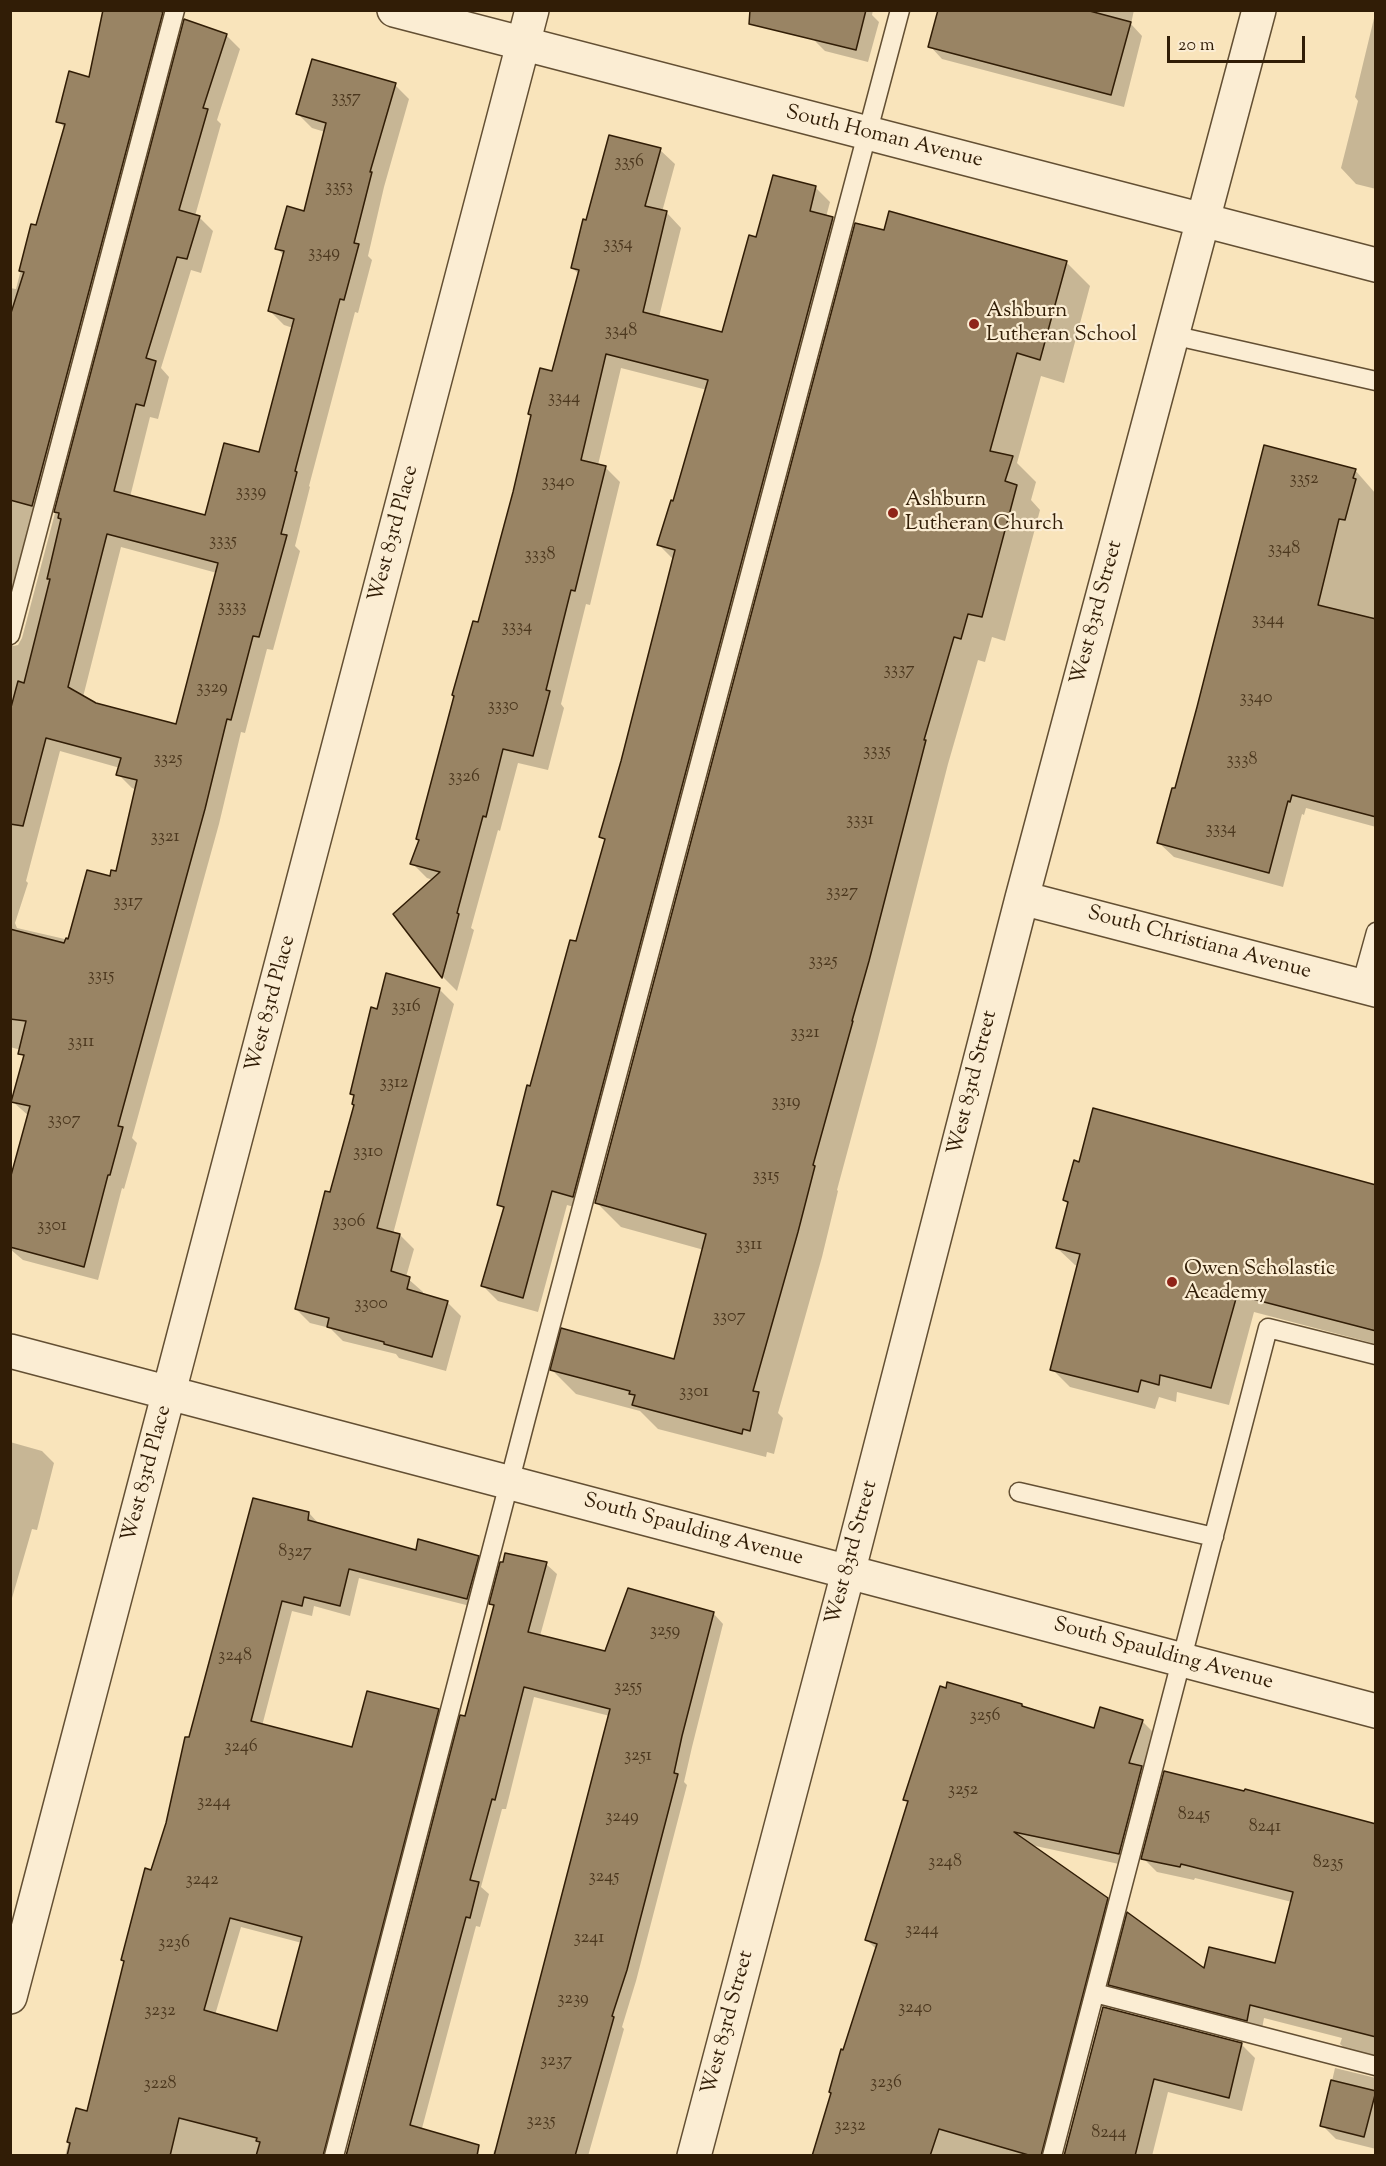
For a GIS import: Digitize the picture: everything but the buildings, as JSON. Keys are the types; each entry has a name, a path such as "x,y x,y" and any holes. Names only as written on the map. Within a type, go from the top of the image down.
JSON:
{"street":[{"name":"South Homan Avenue","path":"394,10 1376,265"},
{"name":"West 83rd Place","path":"10,1997 532,10"},
{"name":"West 83rd Street","path":"694,2156 848,1573 1022,898 1259,10"},
{"name":"South Christiana Avenue","path":"1022,898 1368,988"},
{"name":"South Spaulding Avenue","path":"10,1351 1376,1711"}],"lane":[{"path":"10,635 175,10"},
{"path":"333,2156 509,1482 900,10"},
{"path":"1172,335 1376,381"},
{"path":"1368,988 1376,932"},
{"path":"1052,2156 1268,1328 1376,1355"},
{"path":"1018,1492 1214,1537"},
{"path":"1095,1993 1376,2066"}],"place":[{"name":"Ashburn Lutheran School","path":"974,324"},
{"name":"Ashburn Lutheran Church","path":"893,513"},
{"name":"Owen Scholastic Academy","path":"1172,1282"}]}
